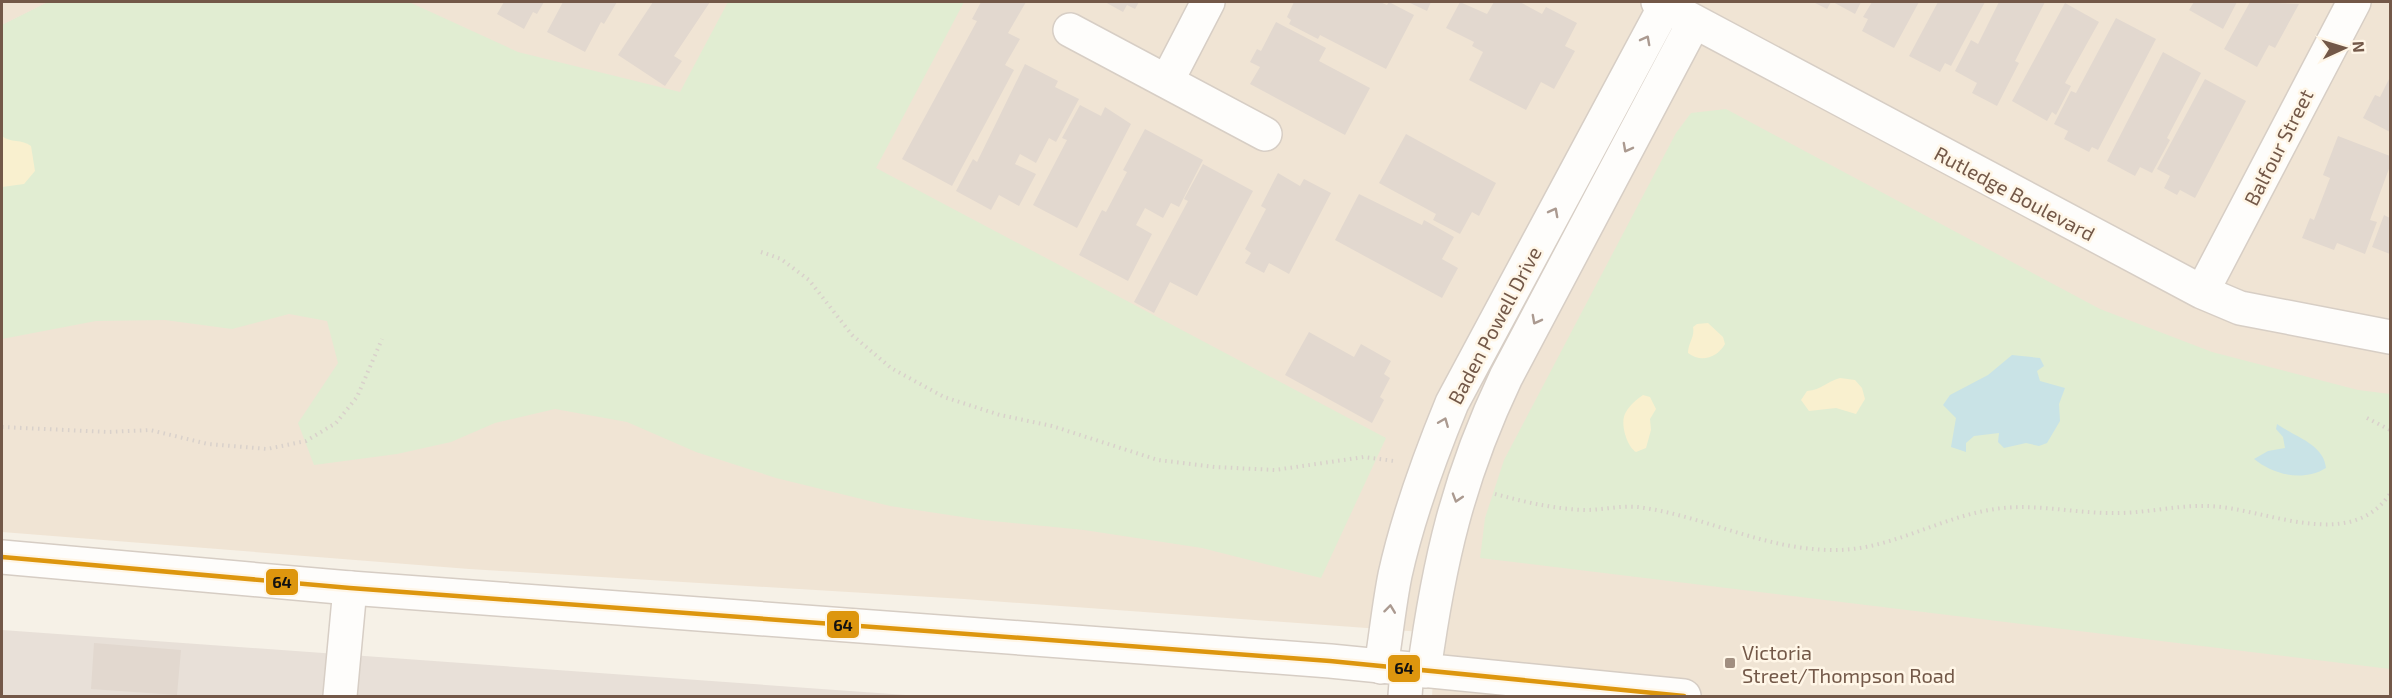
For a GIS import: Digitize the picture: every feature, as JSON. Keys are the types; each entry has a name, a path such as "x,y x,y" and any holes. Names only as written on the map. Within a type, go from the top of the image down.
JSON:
{"street":[{"path":"1167,81 1208,2"},
{"name":"Balfour Street","path":"2202,292 2354,2"},
{"name":"Rutledge Boulevard","path":"1661,4 2202,292 2240,308 2391,337"},
{"name":"Baden Powell Drive","path":"1404,676 1395,574 1425,470 1465,377 1616,97 1661,4"},
{"name":"Baden Powell Drive","path":"1404,676 1432,604 1461,484 1480,435 1506,377 1694,22"},
{"path":"1070,30 1265,134"},
{"path":"1616,97 1646,114"},
{"path":"2,557 1404,676 1684,696"},
{"path":"340,696 350,588"}],"path":[{"path":"761,252 781,259 809,280 852,335 891,368 944,397 1000,415 1052,426 1158,460 1215,467 1275,470 1364,457 1382,458 1425,470"},
{"path":"2,427 108,432 150,430 208,444 267,449 306,441 336,423 357,397 382,339"},
{"path":"2367,418 2391,430"},
{"path":"1539,506 1588,510 1617,506 1645,508 1742,536 1830,550 1864,547 1892,540 1954,519 1996,508 2037,507 2110,513 2179,505 2222,506 2289,522 2332,525 2364,516 2391,494"}],"shaded area":[{"path":"2,2 2390,2 2390,696 1432,696 1436,633 964,599 469,569 2,532"},
{"path":"2,630 920,696 2,696"}],"green space":[{"path":"48,2 409,2 518,52 680,92 728,2 964,2 876,168 1386,438 1321,578 1202,548 1084,530 982,520 890,506 776,478 696,452 627,422 555,409 495,423 451,442 397,454 314,465 298,423 338,363 327,321 289,314 232,329 165,320 96,321 2,339 2,25"},
{"path":"1726,109 2100,309 2212,352 2358,390 2390,394 2390,669 1480,558 1485,518 1504,460 1676,133 1691,113"}],"sand":[{"path":"2,136 31,146 35,171 24,184 2,187"},
{"path":"1708,323 1723,337 1725,344 1713,356 1698,358 1688,353 1693,327 1697,324"},
{"path":"1840,378 1855,380 1862,388 1865,399 1856,414 1836,408 1809,411 1801,400 1807,391 1817,389"},
{"path":"1643,395 1650,397 1656,409 1650,419 1651,430 1646,448 1636,452 1627,440 1623,422 1627,410"}],"water":[{"path":"2012,355 2040,358 2044,366 2037,371 2040,381 2065,388 2059,404 2060,421 2047,443 2039,446 2026,443 2004,448 1998,442 1999,433 1974,436 1966,443 1966,452 1951,447 1956,418 1943,405 1950,395 1988,375"},
{"path":"2277,424 2314,447 2324,460 2326,468 2308,475 2289,475 2270,469 2254,459 2268,451 2285,448 2283,437 2276,429"}],"building":[{"path":"504,2 544,2 537,14 533,12 524,29 497,14"},
{"path":"563,2 617,2 604,24 601,22 585,52 547,32"},
{"path":"653,2 710,2 674,56 682,61 665,86 618,55"},
{"path":"981,2 1026,2 1008,33 1020,39 1005,65 1014,70 952,186 902,159 977,21 972,19"},
{"path":"1105,2 1139,2 1135,9 1127,5 1123,12"},
{"path":"1294,2 1380,2 1387,5 1389,2 1414,15 1386,69 1320,35 1318,39 1289,24 1291,20 1287,17"},
{"path":"1408,2 1431,2 1427,11"},
{"path":"1460,2 1487,14 1494,2 1520,2 1542,14 1546,7 1577,23 1565,46 1575,51 1554,89 1541,82 1526,110 1469,80 1483,52 1472,46 1474,42 1446,28"},
{"path":"1813,2 1831,2 1827,9"},
{"path":"1833,2 1861,2 1855,14"},
{"path":"1872,2 1919,2 1894,48 1862,31 1868,19 1863,17"},
{"path":"1938,2 1985,2 1951,66 1945,63 1940,72 1909,56"},
{"path":"1999,2 2045,2 2015,61 2019,63 1997,106 1972,93 1977,83 1955,71 1971,40 1978,44"},
{"path":"2194,2 2237,2 2223,29 2189,10"},
{"path":"2250,2 2299,4 2275,48 2269,45 2257,67 2224,49"},
{"path":"2065,3 2099,22 2065,83 2071,86 2056,115 2052,112 2047,121 2012,101"},
{"path":"2116,18 2156,39 2098,150 2092,147 2089,152 2064,139 2068,131 2054,124 2071,91 2076,93"},
{"path":"1276,22 1326,48 1319,61 1370,88 1345,135 1250,84 1260,67 1250,62 1257,49 1261,51"},
{"path":"2163,52 2201,73 2167,138 2170,140 2152,173 2140,167 2135,176 2107,161"},
{"path":"1025,64 1058,81 1055,87 1079,99 1056,142 1049,138 1036,163 1020,154 1015,164 1036,174 1019,206 999,195 991,210 956,191 973,159 977,162"},
{"path":"2390,77 2390,132 2363,118 2375,95 2380,97"},
{"path":"2205,79 2246,101 2195,198 2180,190 2177,195 2164,188 2170,176 2157,169"},
{"path":"1080,105 1101,116 1105,107 1131,124 1077,228 1033,205 1067,140 1062,138"},
{"path":"1145,129 1203,160 1179,207 1171,203 1163,218 1145,208 1136,225 1152,234 1128,281 1079,255 1102,210 1106,212 1127,172 1123,170"},
{"path":"1406,134 1496,183 1479,216 1472,212 1460,234 1433,220 1436,214 1379,183"},
{"path":"2338,136 2390,156 2390,166 2370,220 2377,222 2365,254 2337,243 2334,250 2302,238 2310,218 2314,220 2330,178 2323,175"},
{"path":"1203,164 1253,191 1197,296 1170,282 1154,313 1134,302 1188,201 1184,199"},
{"path":"1278,173 1300,186 1304,179 1331,193 1289,274 1269,263 1264,273 1245,263 1251,253 1245,249 1266,209 1261,206"},
{"path":"1359,194 1422,225 1424,220 1454,237 1442,259 1458,268 1442,298 1335,240"},
{"path":"2384,215 2390,218 2390,254 2372,247"},
{"path":"1309,332 1354,357 1361,344 1391,361 1384,374 1390,378 1380,397 1384,400 1372,423 1285,375"},
{"path":"94,643 181,650 177,695 91,689"}],"transit line":[{"name":"64","path":"2,557 350,588 1330,661 1684,696"}],"place":[{"name":"Victoria Street/Thompson Road","path":"1730,663"}]}
